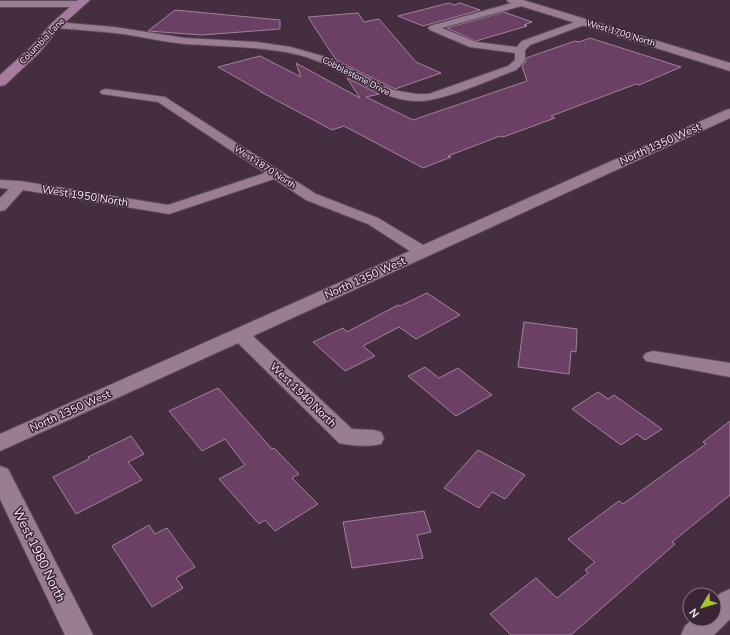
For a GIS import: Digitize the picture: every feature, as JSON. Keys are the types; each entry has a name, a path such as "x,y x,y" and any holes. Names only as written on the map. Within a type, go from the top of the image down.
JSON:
{"main road":[{"name":"Columbia Lane","path":"0,82 35,50 56,25 83,2"}],"street":[{"name":"West 1700 North","path":"516,1 730,67"},
{"path":"516,1 433,28 474,45 520,50 526,43 532,40 584,22"},
{"path":"0,4 83,2"},
{"name":"Cobblestone Drive","path":"56,25 111,30 186,41 247,44 286,49 327,60 394,95 417,98 431,97 512,68 520,61 520,50"},
{"name":"West 1870 North","path":"106,92 161,99 311,197 373,221 422,252"},
{"name":"North 1350 West","path":"0,443 730,113"},
{"name":"West 1950 North","path":"0,184 169,210 276,174"},
{"path":"0,207 20,186"},
{"name":"West 1940 North","path":"240,334 347,437 373,438"},
{"path":"653,357 730,370"},
{"name":"West 1980 North","path":"0,475 79,635"},
{"path":"722,609 730,601"},
{"path":"695,635 704,627"}],"building":[{"path":"449,3 454,5 460,3 480,10 423,26 398,16"},
{"path":"175,10 280,20 280,29 202,35 148,31"},
{"path":"504,12 532,22 524,25 527,26 476,41 447,28"},
{"path":"358,13 364,22 379,19 416,62 441,73 395,89 336,60 308,17"},
{"path":"590,38 681,67 639,85 636,84 551,116 555,118 503,137 500,136 448,156 451,157 423,168 344,126 332,130 218,67 260,56 301,77 296,63 360,98 347,78 379,94 366,97 413,120 527,81 522,66 526,62 526,58 575,41 579,42"},
{"path":"427,293 460,315 416,339 399,327 363,346 375,356 345,371 313,342 343,328 347,332 398,305 400,306"},
{"path":"524,322 577,329 576,352 571,351 569,374 518,367"},
{"path":"425,367 439,378 458,368 492,395 456,416 408,376"},
{"path":"218,388 272,449 274,448 299,474 292,478 318,504 275,531 265,520 259,524 219,479 245,465 225,439 202,451 169,411"},
{"path":"598,392 608,399 614,395 662,429 645,440 637,434 621,445 572,409"},
{"path":"730,421 730,495 672,542 675,544 571,635 511,635 490,614 536,578 557,598 588,573 585,570 595,562 568,539 619,501 623,504 706,444 703,442"},
{"path":"131,436 144,454 128,462 142,480 76,514 53,477 89,459 88,457"},
{"path":"478,450 525,475 505,499 492,492 479,508 444,488"},
{"path":"424,511 431,532 417,535 423,558 352,568 343,522"},
{"path":"149,525 155,534 167,528 195,567 176,578 183,588 152,607 112,546"}]}
